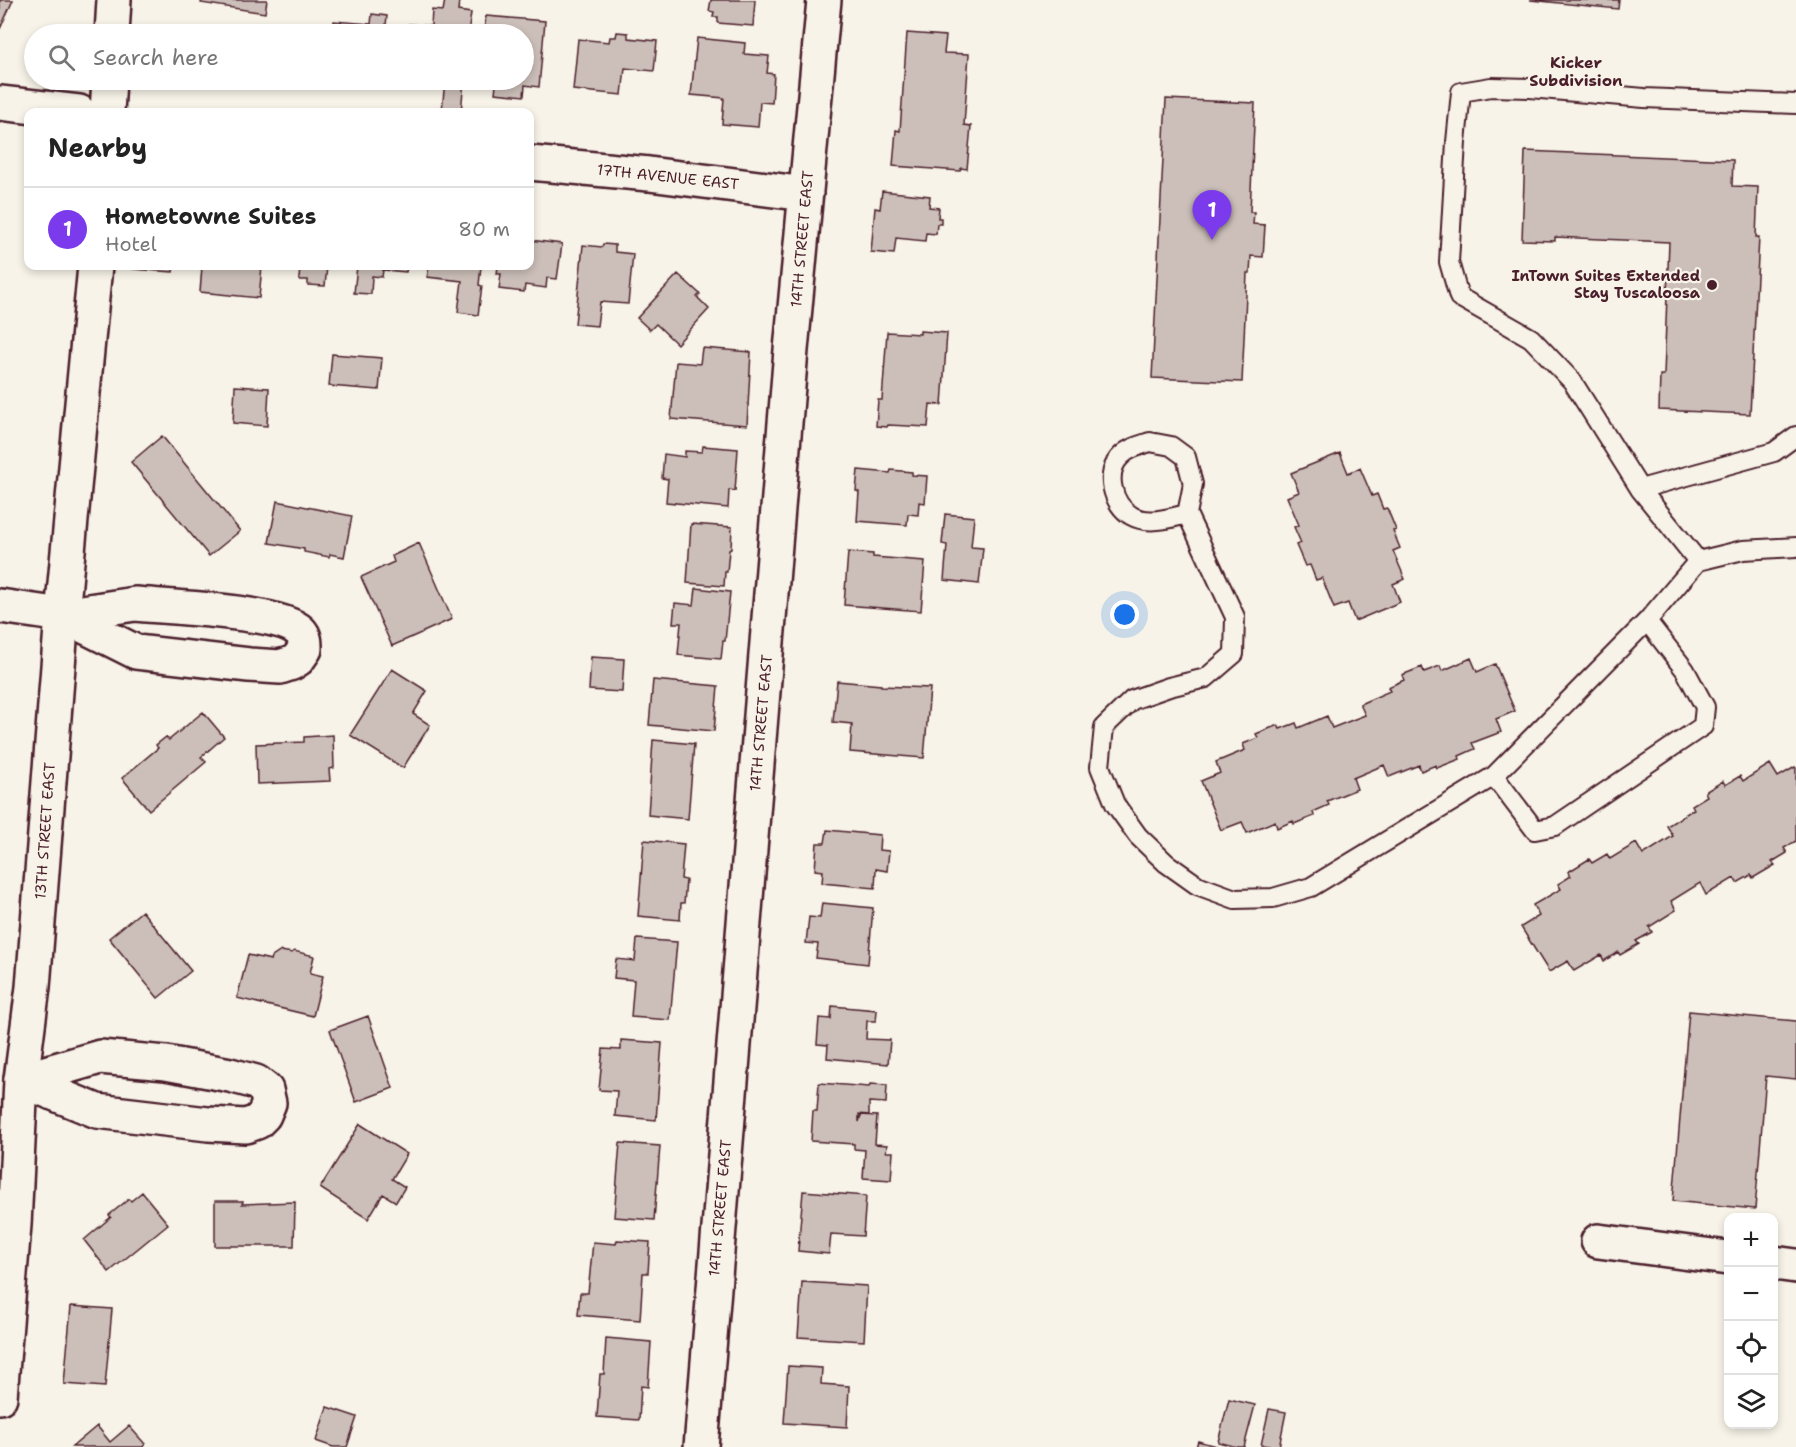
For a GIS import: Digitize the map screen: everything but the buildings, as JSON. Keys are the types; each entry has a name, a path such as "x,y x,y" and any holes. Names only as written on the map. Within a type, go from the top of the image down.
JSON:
{"street":[{"path":"113,24 114,0"},
{"name":"14TH STREET EAST","path":"700,1447 824,0"},
{"path":"107,108 108,90"},
{"path":"0,103 44,108"},
{"name":"17TH AVENUE EAST","path":"534,163 649,174 806,194"},
{"name":"13TH STREET EAST","path":"0,1397 14,1225 10,1079 33,987 62,615 95,270"},
{"path":"0,606 62,615 135,604 248,614 279,620 294,626 304,638 306,649 292,663 280,666 249,665 136,652 62,615"},
{"path":"100,1057 166,1063 256,1082 266,1090 269,1103 264,1115 257,1122 246,1126 208,1124 97,1112 10,1079 100,1057"},
{"path":"1598,1241 1724,1257"},
{"path":"1778,1264 1796,1266"}],"lane":[{"path":"1698,561 1640,489 1572,381 1531,338 1459,297 1449,262 1461,93 1491,87 1530,88 1644,98 1796,104"},
{"path":"1640,489 1774,452 1796,436"},
{"path":"1187,514 1157,521 1132,516 1119,504 1111,483 1114,463 1123,453 1150,442 1171,446 1186,457 1192,484 1187,514 1235,617 1234,654 1206,678 1132,699 1104,727 1100,767 1115,804 1138,836 1166,863 1197,885 1234,899 1274,898 1311,887 1494,776 1647,621 1698,561 1743,550 1796,548"},
{"path":"1494,776 1535,830 1554,826 1703,726 1705,707 1685,670 1647,621"}],"place":[{"name":"Hometowne Suites","path":"1212,240"},
{"name":"InTown Suites Extended Stay Tuscaloosa","path":"1712,285"}],"district":[{"name":"Kicker Subdivision","path":"1576,71"}]}
